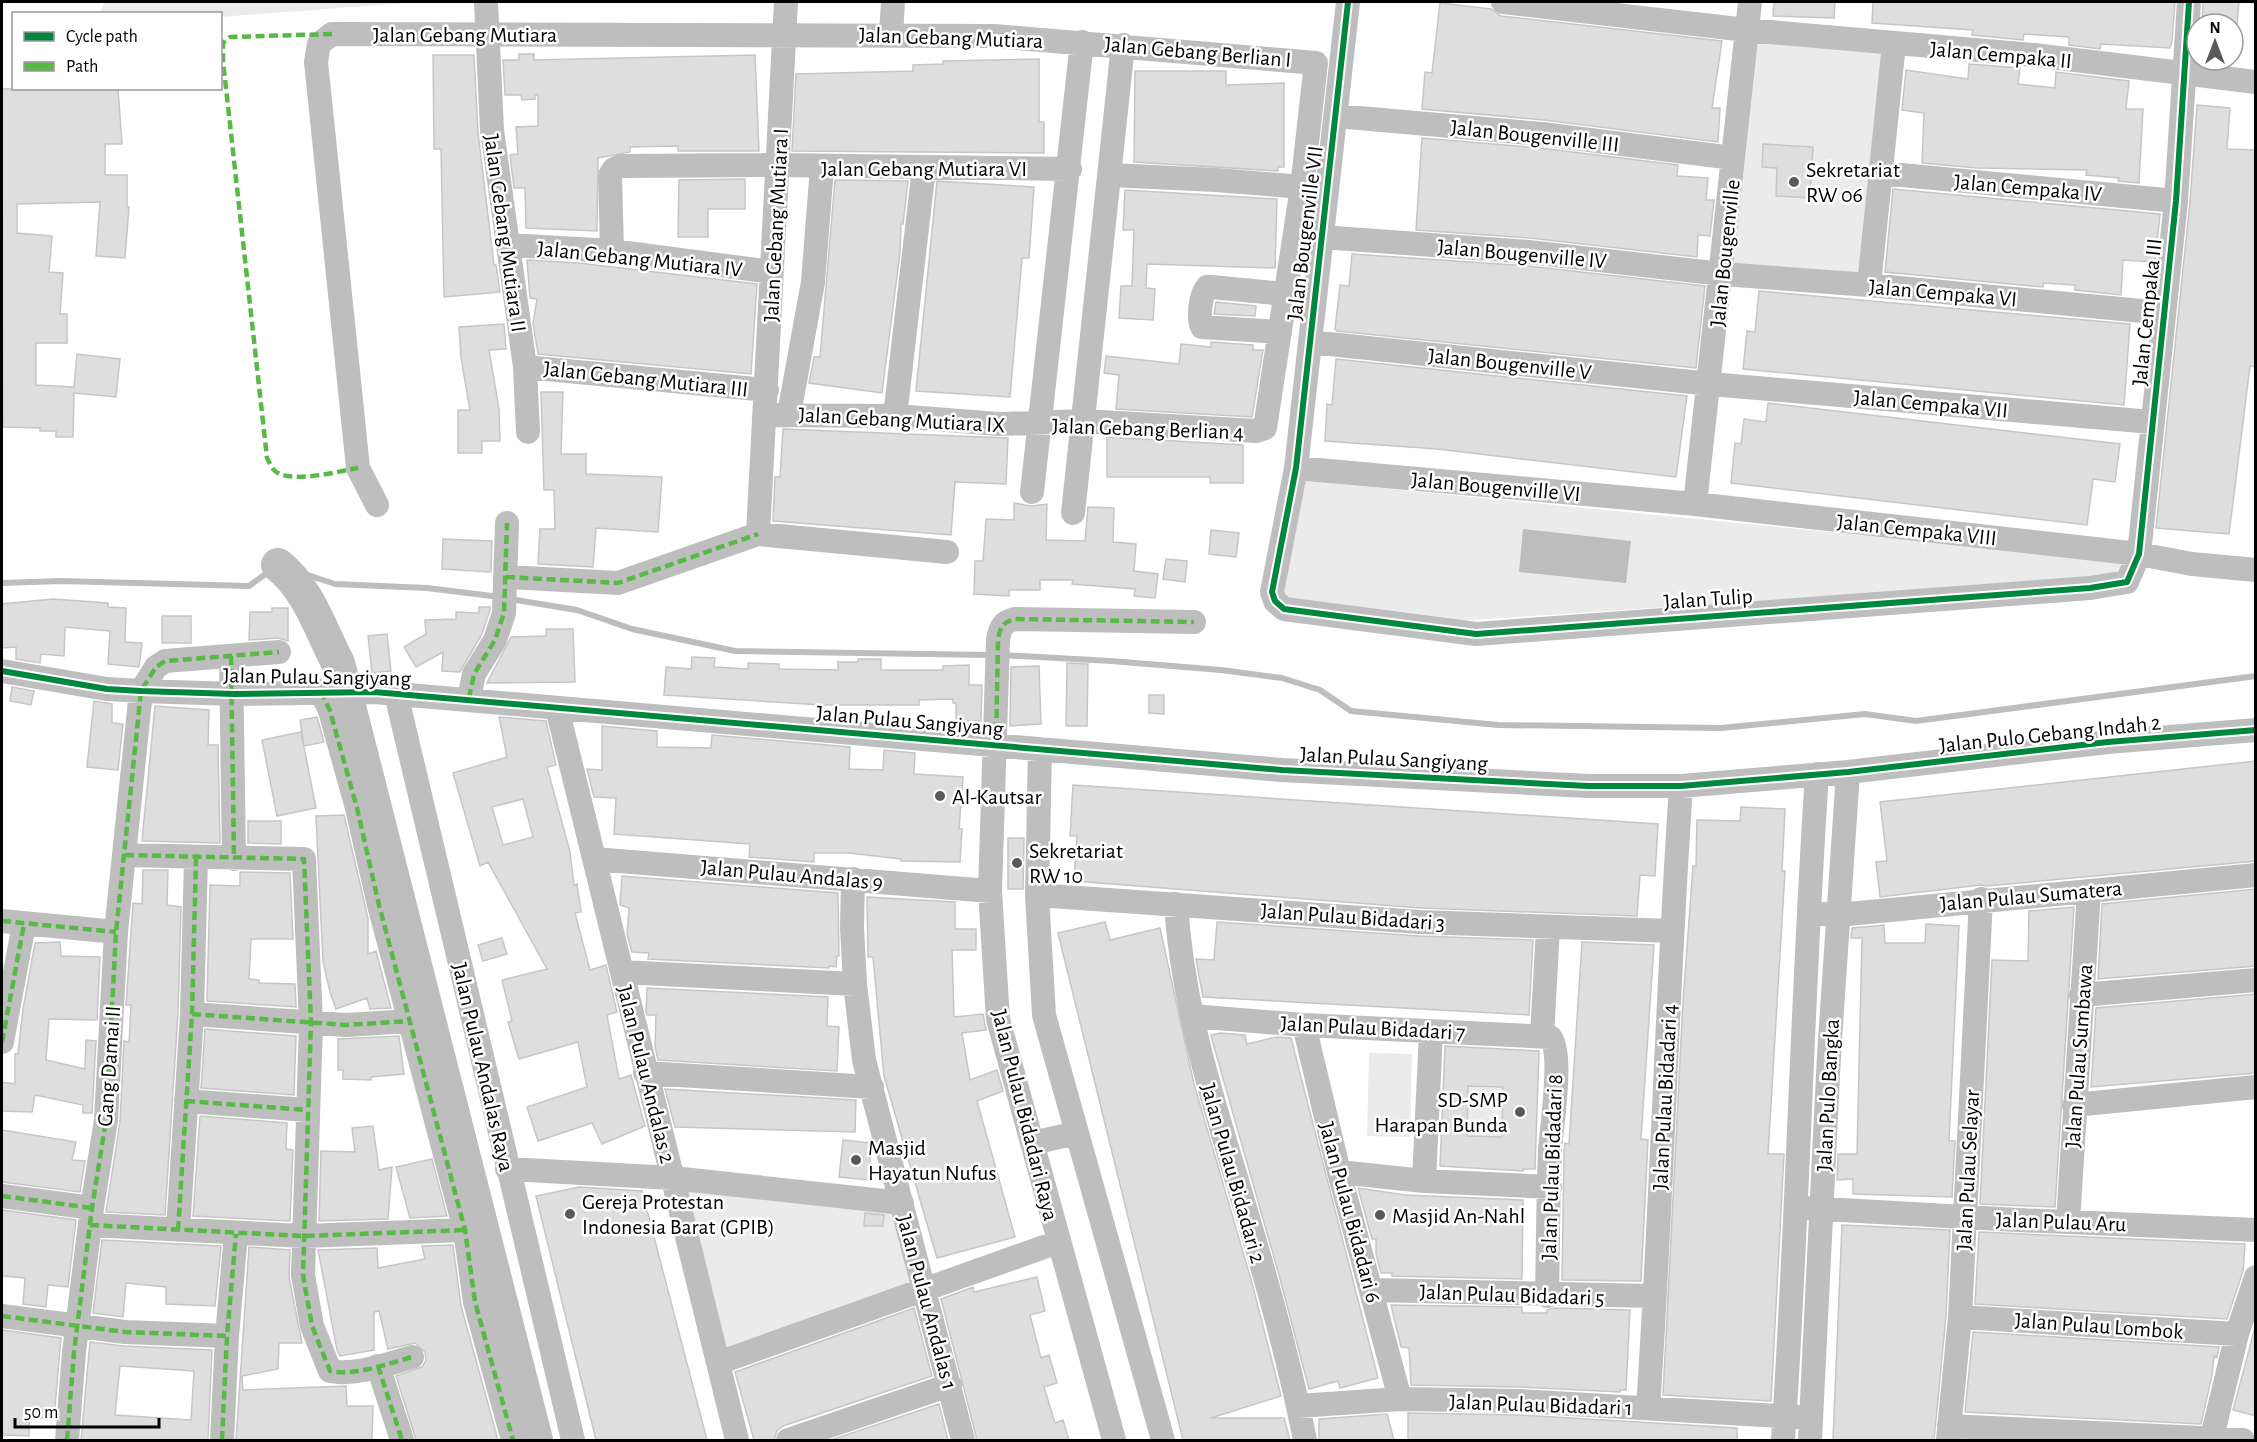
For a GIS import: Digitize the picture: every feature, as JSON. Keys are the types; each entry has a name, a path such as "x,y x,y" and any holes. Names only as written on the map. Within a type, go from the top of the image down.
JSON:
{"street":[{"name":"Jalan Gebang Mutiara II","path":"486,2 492,130 525,367 528,432"},
{"name":"Jalan Gebang Mutiara I","path":"777,415 767,390 786,2"},
{"path":"891,34 893,2"},
{"name":"Jalan Bougenville VII","path":"1272,592 1296,468 1348,2"},
{"name":"Jalan Cempaka II","path":"1503,2 1747,30 2034,55 2256,82"},
{"name":"Jalan Bougenville","path":"1695,504 1710,384 1750,2"},
{"name":"Jalan Cempaka III","path":"2139,554 2176,201 2189,2"},
{"name":"Jalan Gebang Mutiara","path":"377,505 358,468 316,62 319,44 332,34 891,34 994,36 1082,42"},
{"path":"1032,492 1038,424 1070,169 1082,42"},
{"name":"Jalan Gebang Berlian I","path":"1082,42 1314,60"},
{"path":"1869,285 1894,44"},
{"path":"1073,513 1123,45"},
{"name":"Jalan Gebang Berlian 4","path":"1038,424 1083,421 1256,431 1265,428 1302,187 1317,65 1314,60"},
{"name":"Jalan Bougenville III","path":"1336,116 1542,134 1733,158"},
{"name":"Jalan Gebang Mutiara VI","path":"612,251 610,183 614,169 621,166 778,165 1070,169"},
{"path":"758,534 777,415 813,282 822,167"},
{"path":"895,416 924,168"},
{"name":"Jalan Cempaka IV","path":"1880,173 2176,201"},
{"path":"1110,175 1302,187"},
{"name":"Jalan Bougenville IV","path":"1321,237 1529,252 1722,274"},
{"name":"Jalan Gebang Mutiara IV","path":"508,245 612,251 772,272"},
{"name":"Jalan Cempaka VI","path":"1722,274 1869,285 2163,313"},
{"path":"1280,332 1203,327 1200,321 1202,294 1207,287 1211,287 1285,294"},
{"name":"Jalan Bougenville V","path":"1310,342 1710,384"},
{"name":"Jalan Gebang Mutiara III","path":"525,367 767,390"},
{"name":"Jalan Cempaka VII","path":"1710,384 2152,422"},
{"name":"Jalan Gebang Mutiara IX","path":"777,415 895,416 1038,424"},
{"name":"Jalan Bougenville VI","path":"1296,468 1695,504"},
{"name":"Jalan Cempaka VIII","path":"1695,504 2139,554"},
{"path":"469,698 474,674 495,640 504,613 507,523"},
{"path":"506,578 618,583 758,534 946,552"},
{"path":"2139,554 2192,564 2256,570"},
{"name":"Jalan Tulip","path":"1272,592 1275,601 1284,609 1476,634 2116,585 2127,582 2139,554"},
{"name":"Jalan Pulau Bidadari Raya","path":"1114,1440 998,1019 990,891 998,640 1000,628 1007,621 1015,619 1194,622"},
{"path":"141,691 156,667 165,661 279,652"},
{"path":"231,656 234,694 234,859"},
{"name":"Jalan Pulau Sangiyang","path":"2,671 85,686 141,691 234,694 325,691 469,698 557,708 1347,774 1565,786 1681,786 1817,774"},
{"name":"Gang Damai II","path":"67,1440 91,1217 106,1120 116,932 141,691"},
{"path":"325,691 465,1230 475,1302 513,1440"},
{"name":"Jalan Pulau Andalas Raya","path":"385,693 507,1169 573,1440"},
{"name":"Jalan Pulau Andalas 2","path":"557,708 736,1440"},
{"name":"Jalan Pulo Gebang Indah 2","path":"1817,774 2108,742 2256,730"},
{"name":"Jalan Pulau Bidadari Raya","path":"1041,749 1037,895 1044,1015 1163,1440"},
{"name":"Jalan Pulo Bangka","path":"1784,1415 1810,1429 1820,1208 1848,772"},
{"name":"Jalan Pulo Bangka","path":"1783,1440 1807,914 1817,774"},
{"name":"Jalan Pulau Bidadari 4","path":"1648,1408 1660,1156 1667,1066 1671,931 1681,786"},
{"path":"125,855 196,859 304,859 311,1023 303,1275 312,1326 330,1371 339,1372 378,1366 412,1357"},
{"path":"178,1230 192,1014 196,859"},
{"name":"Jalan Pulau Andalas 9","path":"594,859 990,891"},
{"name":"Jalan Pulau Sumatera","path":"1807,914 1838,915 2256,875"},
{"name":"Jalan Pulau Andalas 1","path":"853,879 855,984 859,1029 923,1290 963,1440"},
{"name":"Jalan Pulau Sumbawa","path":"2068,1222 2090,891"},
{"name":"Jalan Pulau Bidadari 3","path":"1037,895 1548,928 1671,931"},
{"name":"Jalan Pulau Selayar","path":"1948,1433 1960,1317 1982,900"},
{"name":"Jalan Pulau Bidadari 2","path":"1176,904 1182,963 1192,1016 1298,1406 1305,1440"},
{"path":"2,1042 13,923 116,932"},
{"name":"Jalan Pulau Bidadari 8","path":"1547,1296 1550,1150 1555,1106 1555,1049 1547,1037 1548,928"},
{"path":"622,972 855,984"},
{"path":"2082,995 2256,980"},
{"path":"192,1014 345,1025 410,1021"},
{"name":"Jalan Pulau Bidadari 7","path":"1192,1016 1304,1025 1547,1037"},
{"name":"Jalan Pulau Bidadari 6","path":"1304,1025 1339,1172 1400,1399"},
{"path":"1424,1181 1431,1032"},
{"path":"645,1073 872,1087"},
{"path":"2074,1106 2256,1087"},
{"path":"186,1101 308,1110"},
{"path":"1032,1143 1077,1132"},
{"path":"507,1169 673,1178 902,1203"},
{"path":"1339,1172 1424,1181 1550,1186"},
{"path":"2,1196 91,1217 178,1230 303,1236 465,1230"},
{"name":"Jalan Pulau Aru","path":"1795,1207 2256,1230"},
{"path":"222,1440 227,1336 236,1234"},
{"path":"718,1363 1058,1242"},
{"path":"2212,1437 2237,1334 2256,1277"},
{"name":"Jalan Pulau Bidadari 5","path":"1371,1290 1547,1296 1653,1296"},
{"path":"2,1316 78,1324 125,1332 227,1336"},
{"name":"Jalan Pulau Lombok","path":"1960,1317 2237,1334"},
{"path":"378,1366 402,1440"},
{"path":"788,1440 950,1385"},
{"name":"Jalan Pulau Bidadari 1","path":"1298,1406 1400,1399 1520,1401 1784,1415"},
{"path":"1948,1433 2212,1437 2243,1440"}],"shaded area":[{"path":"105,2 419,2 222,17 222,12 100,12"},
{"path":"1747,30 1894,44 1869,285 1722,274"},
{"path":"1299,480 2126,561 2123,577 1426,623 1282,611"},
{"path":"1523,529 1631,541 1626,583 1519,572"},
{"path":"1369,1053 1412,1054 1410,1137 1367,1136"},
{"path":"1468,1086 1503,1087 1502,1137 1467,1136"},
{"path":"684,1191 893,1211 910,1287 723,1354"}],"building":[{"path":"1774,2 1835,2 1834,18 1773,16"},
{"path":"1873,2 2175,2 2170,48 2101,44 2100,49 2069,45 2069,37 2024,34 2023,40 1972,35 1973,30 1872,23"},
{"path":"2203,2 2239,2 2238,12 2203,12"},
{"path":"1440,3 1491,9 1501,16 1722,41 1712,108 1720,108 1718,142 1544,120 1422,109 1425,72 1432,73"},
{"path":"519,54 534,54 534,60 755,55 759,151 678,151 678,146 630,147 630,152 598,158 597,231 526,228 525,188 514,188 510,155 518,154 516,127 538,126 538,95 535,95 535,99 522,100 521,95 505,95 503,60 519,60"},
{"path":"433,55 474,55 478,132 494,265 496,265 500,292 444,297 441,149 434,149"},
{"path":"1039,59 1039,122 1044,122 1044,153 792,151 796,74 913,71 913,65 943,64 943,61"},
{"path":"1969,64 2020,68 2018,84 2055,88 2056,72 2129,81 2126,109 2143,109 2139,183 2118,181 2119,178 2086,175 2087,170 1977,168 1922,163 1924,113 1902,110 1906,70 1968,79"},
{"path":"1135,71 1226,71 1226,85 1284,83 1284,167 1278,167 1278,171 1134,162"},
{"path":"2,89 118,90 122,144 105,144 105,175 127,175 127,207 129,207 125,258 96,256 100,202 17,204 17,233 52,236 49,272 63,273 60,314 67,314 67,343 36,343 36,385 74,387 77,354 120,359 116,397 74,393 73,437 56,437 56,431 40,431 40,428 3,427"},
{"path":"2197,105 2230,108 2227,149 2256,150 2256,367 2250,366 2229,534 2156,528 2190,202"},
{"path":"1422,138 1540,148 1678,165 1677,176 1708,178 1706,200 1714,200 1710,236 1698,235 1697,257 1530,238 1416,230"},
{"name":"Sekretariat RW 06","path":"1763,144 1813,147 1810,198 1776,196 1777,168 1762,167"},
{"path":"745,179 745,209 708,209 708,237 678,237 679,180"},
{"path":"835,180 908,181 882,393 809,383 814,357 820,357"},
{"path":"937,181 1034,187 1029,258 1022,258 1010,397 916,391"},
{"path":"1893,189 2160,214 2155,262 2123,260 2121,295 2075,290 2075,285 2043,283 2043,287 1885,272"},
{"path":"1125,190 1277,199 1275,268 1147,264 1146,288 1155,289 1153,320 1119,318 1121,286 1132,286 1134,230 1123,230"},
{"path":"1352,254 1528,266 1705,286 1696,368 1337,331 1335,329 1340,285 1349,286"},
{"path":"527,260 578,263 757,284 751,374 538,354 533,323 537,299 530,298"},
{"path":"1759,291 2130,324 2124,405 1743,369 1747,331 1755,332"},
{"path":"1216,302 1256,306 1255,316 1214,314"},
{"path":"504,324 506,349 489,350 499,409 500,441 482,441 482,453 458,453 458,410 470,410 461,358 459,327"},
{"path":"1211,342 1253,345 1253,350 1263,350 1252,417 1116,409 1119,375 1104,373 1106,356 1179,364 1181,344 1211,347"},
{"path":"1336,359 1687,396 1676,477 1437,449 1325,441 1327,404 1332,405"},
{"path":"541,392 563,392 561,454 586,454 586,474 662,477 658,532 596,528 593,567 538,564 540,529 555,529 554,490 544,490"},
{"path":"1768,403 2120,444 2115,482 2093,479 2087,525 1731,483 1735,443 1741,444 1744,419 1766,422"},
{"path":"783,429 1008,438 1006,484 955,482 951,535 773,521 775,477 780,477"},
{"path":"1107,437 1243,445 1243,483 1210,483 1210,477 1107,477"},
{"path":"1014,503 1031,506 1047,504 1046,540 1085,541 1088,507 1114,508 1113,542 1136,544 1134,571 1158,574 1155,598 1134,596 1135,589 1072,584 1073,580 1040,580 1040,590 1009,590 1009,596 974,594 975,561 983,561 986,519 1014,520"},
{"path":"1211,530 1239,533 1236,557 1209,554"},
{"path":"443,539 492,541 491,572 442,569"},
{"path":"1166,559 1187,561 1185,582 1163,579"},
{"path":"53,599 108,603 108,607 126,608 125,642 142,643 139,667 108,664 110,631 65,627 64,656 41,654 40,663 16,659 16,647 2,648 2,604"},
{"path":"479,607 490,607 490,610 482,634 460,672 442,671 443,652 416,667 404,647 426,634 425,620 456,619 456,612 479,613"},
{"path":"272,608 288,608 288,641 278,638 249,640 250,612 272,612"},
{"path":"162,616 191,616 191,643 162,643"},
{"path":"546,629 573,629 575,682 487,683 511,637 546,636"},
{"path":"387,634 391,671 372,673 368,636"},
{"path":"692,657 715,658 714,667 748,669 748,663 779,664 779,669 838,670 838,662 858,662 858,659 881,659 881,670 943,670 943,666 969,665 969,685 982,685 981,721 956,721 956,703 953,703 953,699 919,700 919,705 822,705 664,695 666,667 691,669"},
{"path":"1067,663 1088,664 1087,726 1066,726"},
{"path":"1039,666 1041,724 1010,726 1011,667"},
{"path":"12,687 34,691 31,705 10,701"},
{"path":"1149,695 1164,695 1164,714 1149,713"},
{"path":"94,701 112,704 112,723 123,724 118,770 87,767"},
{"path":"155,706 209,710 208,745 218,745 220,843 142,841"},
{"path":"317,717 324,742 304,746 300,720"},
{"path":"499,717 546,721 556,765 547,767 570,852 574,885 577,884 581,912 575,913 590,970 606,965 617,1012 607,1015 619,1079 631,1075 645,1126 602,1144 592,1123 538,1141 527,1107 587,1087 578,1042 519,1059 508,1022 512,1021 502,980 547,969 488,862 480,866 453,773 507,757","holes":["523,799 533,837 503,845 492,807"]},
{"path":"602,726 657,731 657,747 711,748 712,735 850,747 849,769 883,770 884,750 915,753 914,774 963,777 959,829 962,829 960,862 901,861 901,859 849,853 814,853 814,862 749,857 750,844 614,834 616,798 594,797 587,769 602,770"},
{"path":"301,732 316,808 277,816 262,740"},
{"path":"2256,761 2256,861 1981,885 1880,897 1876,862 1887,861 1880,802"},
{"path":"1073,785 1658,824 1655,876 1640,875 1637,916 1421,908 1074,881 1077,836 1070,836"},
{"path":"1741,807 1785,809 1782,871 1785,871 1768,1154 1784,1154 1771,1401 1663,1395 1683,1002 1693,866 1696,866 1697,820 1740,821"},
{"path":"344,815 368,918 368,954 376,951 391,1008 370,1009 367,998 336,1009 330,992 323,962 316,816"},
{"path":"248,821 281,821 281,844 248,843"},
{"name":"Sekretariat RW 10","path":"1008,838 1024,838 1023,889 1008,889"},
{"path":"143,870 168,870 167,905 181,907 178,1013 165,1215 106,1212 120,1122 124,1041 129,1042 131,1005 126,1005 133,903 142,904"},
{"path":"240,872 290,873 293,939 251,939 249,979 259,980 259,983 295,984 296,1007 207,1001 210,885 240,886"},
{"path":"622,876 838,893 839,956 837,956 836,967 648,959 649,953 632,952 627,935 629,908 620,905"},
{"path":"2256,889 2256,966 2098,979 2102,904"},
{"path":"867,897 955,902 955,929 976,929 976,950 952,950 954,1017 983,1014 986,1030 962,1033 970,1080 997,1070 1003,1091 977,1101 1015,1237 937,1258 884,1076 873,957 868,957"},
{"path":"2074,907 2055,1207 1980,1204 1992,960 2028,961 2029,911"},
{"path":"1105,922 1110,940 1160,928 1194,1084 1252,1283 1281,1396 1211,1418 1284,1418 1290,1440 1183,1440 1058,933"},
{"path":"1217,922 1419,936 1533,940 1529,1015 1203,997 1196,959 1214,960"},
{"path":"1926,924 1959,926 1949,1141 1955,1141 1952,1197 1853,1194 1853,1179 1837,1180 1838,1154 1857,1154 1862,938 1851,938 1852,928 1884,925 1885,943 1925,943"},
{"path":"502,938 507,954 483,961 478,945"},
{"path":"60,942 61,956 100,957 97,1020 49,1019 46,1060 85,1069 86,1040 96,1041 92,1113 83,1113 83,1105 35,1095 32,1112 2,1111 2,1082 15,1084 15,1054 18,1054 23,1009 35,943"},
{"path":"1582,942 1654,945 1641,1139 1648,1140 1641,1281 1562,1280 1564,1152 1565,1143 1569,1144"},
{"path":"647,988 828,997 827,1026 839,1027 837,1071 658,1060 655,1046 656,1015 647,1015 646,1012"},
{"path":"2256,994 2256,1073 2091,1087 2096,1008"},
{"path":"205,1029 296,1036 294,1095 201,1088"},
{"path":"1220,1033 1245,1035 1247,1044 1276,1037 1291,1038 1378,1378 1340,1388 1338,1381 1309,1389 1211,1035"},
{"path":"399,1036 404,1074 371,1077 371,1080 343,1079 343,1070 338,1070 338,1039"},
{"name":"SD-SMP Harapan Bunda","path":"1445,1046 1539,1051 1535,1169 1523,1169 1523,1171 1440,1166","holes":["1468,1086 1503,1087 1502,1137 1467,1136"]},
{"path":"665,1089 856,1100 855,1132 675,1127"},
{"path":"200,1116 287,1123 286,1149 293,1150 290,1221 193,1216"},
{"path":"373,1126 379,1170 392,1167 388,1219 319,1221 321,1151 355,1152 352,1128"},
{"path":"2,1130 76,1142 72,1160 85,1161 80,1192 2,1182"},
{"name":"Masjid Hayatun Nufus","path":"843,1140 871,1143 869,1180 839,1177"},
{"path":"432,1159 447,1216 410,1218 396,1167"},
{"path":"579,1187 642,1191 707,1440 596,1440 536,1196"},
{"path":"1358,1188 1405,1195 1523,1200 1522,1279 1392,1276 1392,1273 1381,1273 1376,1254 1376,1239 1372,1239"},
{"path":"2,1210 76,1220 68,1287 48,1285 46,1307 23,1304 25,1278 2,1276"},
{"path":"865,1213 884,1215 883,1226 864,1226"},
{"path":"1842,1225 1950,1230 1946,1316 1934,1440 1833,1440"},
{"path":"1979,1232 2245,1244 2243,1271 2227,1319 1975,1304"},
{"path":"102,1240 221,1246 215,1306 166,1304 166,1287 126,1283 123,1317 93,1313"},
{"path":"453,1245 461,1306 498,1440 416,1440 396,1376 422,1367 426,1360 425,1352 415,1343 388,1349 379,1311 374,1312 374,1350 340,1356 337,1350 318,1250 377,1248 378,1268 425,1259 422,1246"},
{"path":"249,1247 290,1250 289,1277 302,1343 279,1343 278,1369 242,1376 243,1390 346,1386 347,1406 373,1406 372,1440 236,1440"},
{"path":"1037,1277 1045,1311 1030,1315 1041,1358 1049,1355 1057,1383 1044,1387 1055,1423 1063,1420 1069,1440 977,1440 941,1299 973,1287 974,1292"},
{"path":"1391,1305 1522,1307 1522,1313 1547,1313 1547,1310 1554,1308 1630,1310 1626,1390 1620,1390 1620,1392 1411,1385 1409,1348 1401,1347"},
{"path":"914,1308 932,1376 783,1426 777,1431 774,1440 754,1440 735,1372"},
{"path":"2256,1324 2256,1416 2233,1410"},
{"path":"2,1330 61,1338 54,1418 29,1418 29,1436 2,1435"},
{"path":"1973,1332 2219,1347 2217,1357 2214,1356 2201,1424 1965,1412"},
{"path":"90,1342 212,1350 208,1440 81,1440","holes":["120,1366 194,1371 191,1420 115,1415"]},
{"path":"939,1404 948,1440 831,1440"},
{"path":"1408,1413 1519,1415 1737,1428 1737,1440 1408,1440"},
{"path":"1387,1414 1394,1440 1319,1440 1319,1419"}],"waterway":[{"path":"2,583 61,581 249,586 278,565 335,584 427,588 500,597"},
{"path":"278,565 289,575 306,598 338,663 536,1440"},
{"path":"510,599 577,610 632,629 735,651 991,655"},
{"path":"1001,655 1221,670 1282,678 1320,690 1351,711 1498,725 1721,728 1865,714 1916,721 2256,676"}],"marked path":[{"path":"332,34 230,37 223,43 223,61 267,458 274,470 290,476 314,476 358,468"},
{"path":"469,698 474,674 495,640 504,613 507,523"},
{"path":"506,577 618,583 758,534"},
{"path":"996,745 998,640 1001,628 1008,622 1015,619 1194,622"},
{"path":"67,1440 74,1352 92,1208 106,1120 116,932 141,691 156,667 165,661 279,652"},
{"path":"231,656 234,859"},
{"path":"321,691 330,711 357,808 379,905 465,1230 475,1302 513,1440"},
{"path":"125,855 304,859 311,1023 303,1275 312,1326 330,1371 361,1371 412,1357"},
{"path":"178,1230 192,1014 196,859"},
{"path":"2,921 116,932"},
{"path":"2,1042 24,924"},
{"path":"192,1014 346,1025 410,1021"},
{"path":"186,1101 307,1110"},
{"path":"2,1196 92,1208"},
{"path":"90,1225 303,1236 465,1230"},
{"path":"222,1440 227,1336 236,1234"},
{"path":"2,1316 125,1332 227,1336"},
{"path":"378,1366 402,1440"}],"cycle path":[{"path":"1348,2 1296,468 1272,592 1275,601 1284,609 1476,634 2090,588 2127,582 2139,554 2176,201 2189,2"},
{"path":"2,671 107,689 234,694 374,692 1282,770 1588,786 1681,786 1848,772 2108,742 2256,730"}],"place":[{"name":"Sekretariat RW 06","path":"1794,182"},
{"name":"Al-Kautsar","path":"940,796"},
{"name":"Sekretariat RW 10","path":"1017,863"},
{"name":"SD-SMP Harapan Bunda","path":"1520,1112"},
{"name":"Masjid Hayatun Nufus","path":"856,1160"},
{"name":"Gereja Protestan Indonesia Barat (GPIB)","path":"570,1214"},
{"name":"Masjid An-Nahl","path":"1380,1215"}]}
